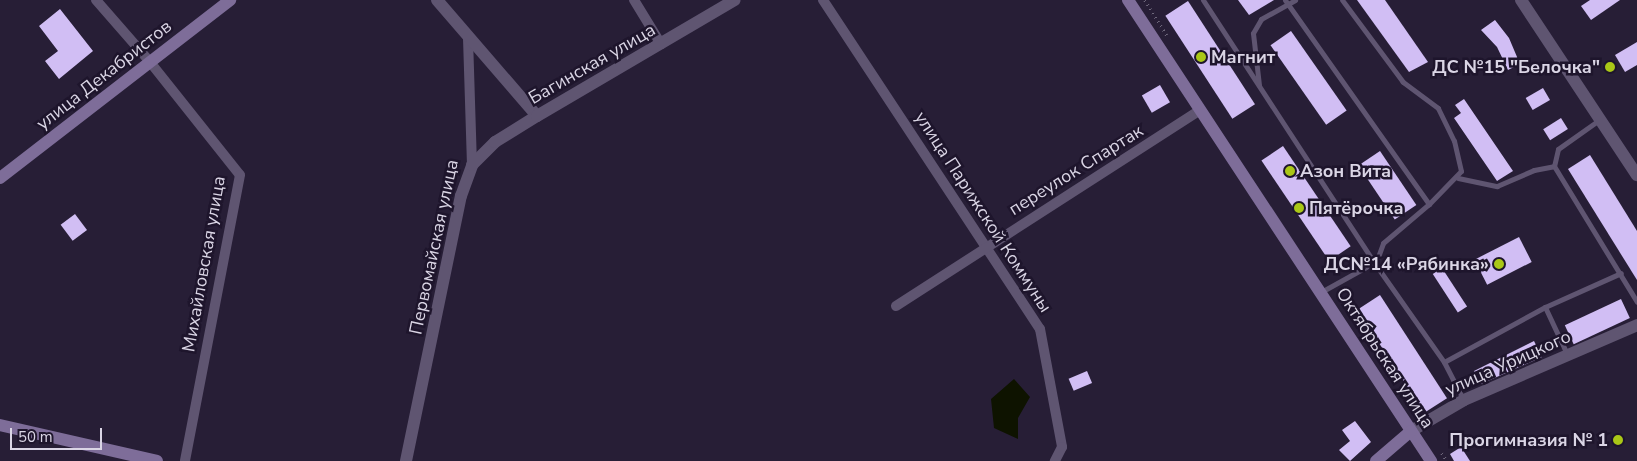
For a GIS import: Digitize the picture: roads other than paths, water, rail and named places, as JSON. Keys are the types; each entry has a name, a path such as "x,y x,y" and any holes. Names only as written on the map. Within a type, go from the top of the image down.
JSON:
{"main road":[{"name":"улица Декабристов","path":"0,178 230,0"},
{"name":"Октябрьская улица","path":"1128,0 1199,111 1321,292 1431,461"},
{"path":"0,425 130,458 157,461"},
{"name":"улица Урицкого","path":"1376,461 1411,430"}],"street":[{"name":"Михайловская улица","path":"96,0 150,62 240,175 185,461"},
{"path":"437,0 537,116"},
{"path":"634,0 661,44"},
{"name":"Багинская улица","path":"472,165 495,142 735,0"},
{"name":"улица Парижской Коммуны","path":"823,0 1040,329 1062,446 1055,461"},
{"path":"1521,0 1637,174"},
{"name":"Первомайская улица","path":"406,461 461,196 472,165 468,38"},
{"name":"переулок Спартак","path":"896,306 986,246 1199,111"},
{"name":"улица Урицкого","path":"1411,430 1464,400 1637,325"}],"lane":[{"path":"1203,0 1373,261 1444,362 1464,400"},
{"path":"1259,88 1253,32 1261,19 1287,2 1295,0"},
{"path":"1321,292 1373,261 1383,243 1458,178 1461,171 1454,141 1438,108 1403,82 1342,0"},
{"path":"1287,2 1429,204"},
{"path":"1600,120 1558,149 1554,166 1637,302"},
{"path":"1458,178 1497,186 1534,170 1554,166"},
{"path":"1444,362 1545,307 1621,273"},
{"path":"1545,307 1567,355"}],"place":[{"name":"Магнит","path":"1201,57"},
{"name":"ДС №15 \"Белочка\"","path":"1610,67"},
{"name":"Азон Вита","path":"1290,171"},
{"name":"Пятёрочка","path":"1299,208"},
{"name":"ДС№14 «Рябинка»","path":"1499,264"},
{"name":"Прогимназия № 1","path":"1618,440"}]}
